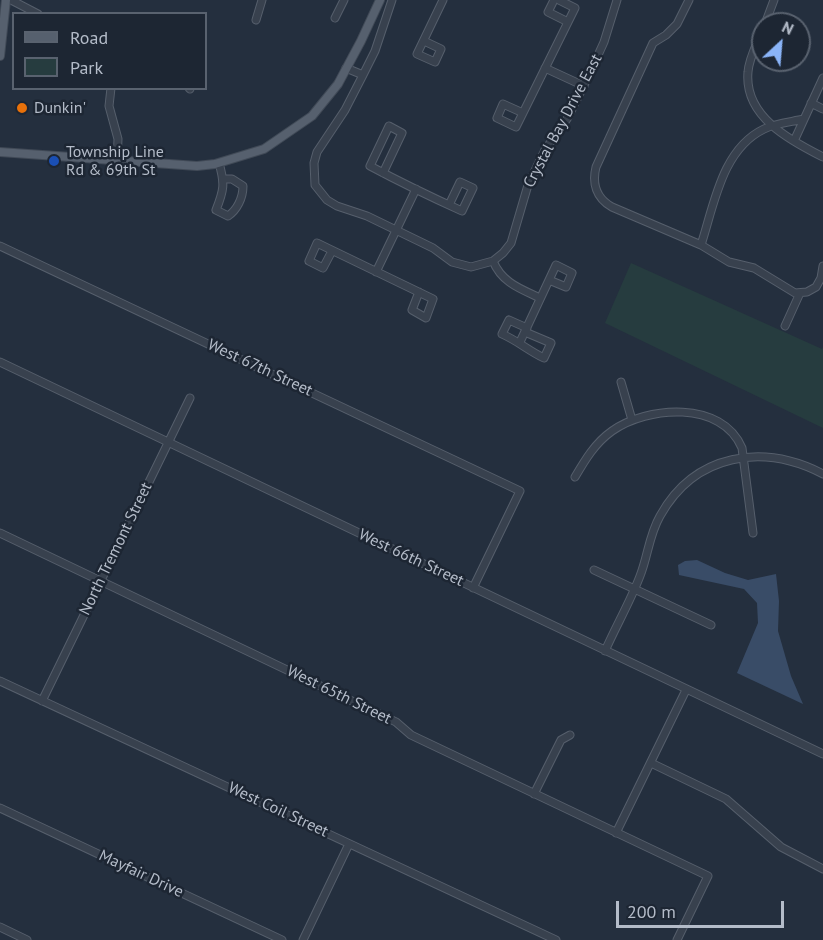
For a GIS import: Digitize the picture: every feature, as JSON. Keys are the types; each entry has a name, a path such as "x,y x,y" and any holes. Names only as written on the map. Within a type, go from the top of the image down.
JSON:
{"main road":[{"path":"0,56 6,0"},
{"path":"0,152 196,166 219,163 264,149 312,116 338,84 380,0"}],"street":[{"path":"12,0 34,12"},
{"path":"256,20 262,0"},
{"path":"335,18 344,0"},
{"path":"392,0 375,51 345,110 317,152 314,163 315,185 327,200 433,248 452,262 478,267 493,261 497,271 504,279 540,298"},
{"path":"424,41 443,0"},
{"path":"523,113 575,8 556,0 548,12 568,22"},
{"name":"Crystal Bay Drive East","path":"493,261 511,243 528,185 543,153 563,126 584,86 604,42 617,0"},
{"path":"689,0 677,24 653,43 595,169 594,184 601,198 612,207 701,245 729,262 753,268 793,292 804,293 814,288 820,280 823,266"},
{"path":"751,59 748,84 756,108 773,126 823,157"},
{"path":"346,68 363,75"},
{"path":"545,68 584,86"},
{"path":"794,141 823,78"},
{"path":"111,90 108,103 118,139 117,161"},
{"path":"812,103 823,109"},
{"path":"701,245 731,158 749,138 773,126 804,119"},
{"path":"383,173 402,133 389,126 370,166 383,173 449,205"},
{"path":"219,163 224,179 223,193 216,210 228,216 235,210 243,194 243,186 232,179 224,179"},
{"path":"376,272 416,189"},
{"name":"West 67th Street","path":"0,246 520,491 472,588"},
{"path":"332,251 419,292"},
{"path":"520,342 540,298 549,279 556,265 572,273 566,287 549,279"},
{"path":"785,326 804,293"},
{"path":"509,320 551,344 544,358 525,349 520,342 502,334 509,320"},
{"name":"West 66th Street","path":"0,362 823,754"},
{"path":"621,382 632,420"},
{"name":"North Tremont Street","path":"42,701 190,398"},
{"path":"575,477 598,444 613,430 632,420 665,412 694,414 709,418 725,426 740,443 745,457 753,533"},
{"path":"605,651 634,589 656,524 674,496 687,483 706,470 727,461 745,457 770,456 786,459 823,474"},
{"name":"West 65th Street","path":"0,533 396,722 411,735 708,876 677,940"},
{"path":"594,570 711,626"},
{"name":"West Coil Street","path":"0,681 556,940"},
{"path":"616,833 686,690"},
{"path":"534,794 561,740 570,735"},
{"path":"651,763 726,799 786,850 823,868"},
{"name":"Mayfair Drive","path":"0,808 282,940"},
{"path":"303,940 350,844"},
{"path":"0,927 27,940"}],"green space":[{"path":"631,263 822,349 823,347 823,428 605,323"}],"water":[{"path":"697,560 725,573 748,580 776,574 779,601 778,631 791,676 803,704 737,673 758,623 757,603 744,589 679,575 678,565 685,561"}],"place":[{"name":"Dunkin'","path":"22,108"},
{"name":"Township Line Rd & 69th St","path":"54,161"}]}
